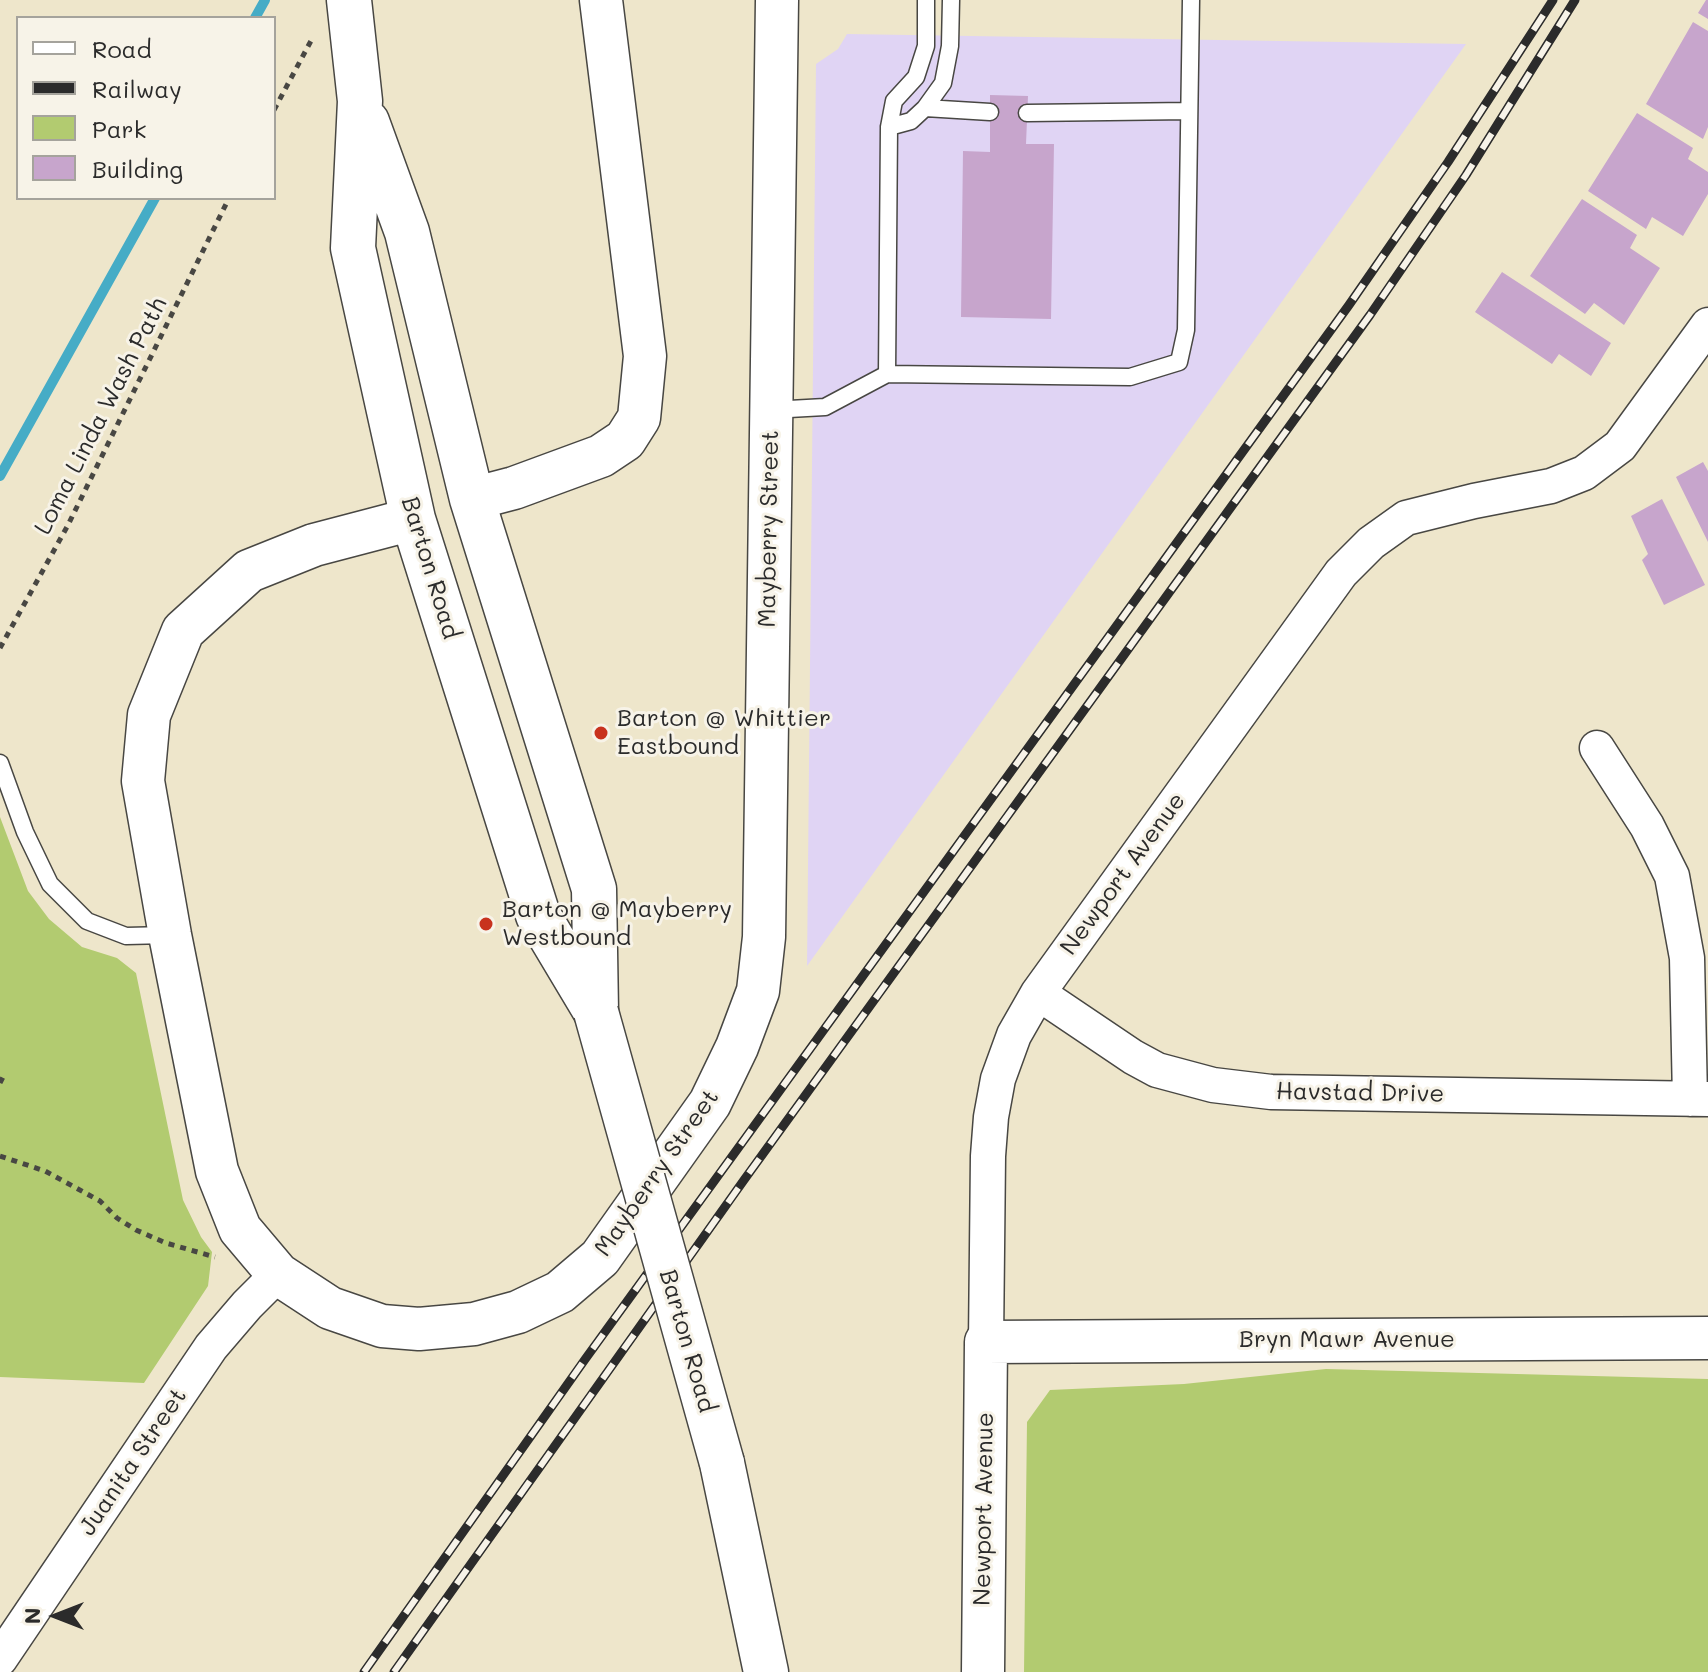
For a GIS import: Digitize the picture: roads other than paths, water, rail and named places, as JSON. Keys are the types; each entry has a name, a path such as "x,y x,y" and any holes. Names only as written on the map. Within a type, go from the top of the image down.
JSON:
{"main road":[{"name":"Barton Road","path":"334,14 360,101 407,232 472,499 594,889 596,1012 722,1463 766,1672"},
{"name":"Barton Road","path":"360,101 353,248 413,519 538,915 596,1012"}],"street":[{"path":"472,499 514,488 601,456 625,440 639,418 645,356 601,0"},
{"name":"Mayberry Street","path":"413,519 314,545 249,571 183,631 149,715 143,781 217,1171 240,1229 269,1283 382,1326 419,1329 474,1324 518,1312 560,1292 600,1258 710,1103 737,1047 758,991 764,937 777,0"},
{"name":"Newport Avenue","path":"983,1672 988,1156 998,1079 1014,1035 1038,993 1341,573 1371,543 1406,518 1551,486 1584,473 1620,446 1708,325"},
{"path":"1597,748 1647,826 1672,876 1687,958 1699,1099"},
{"name":"Havstad Drive","path":"1038,993 1157,1070 1213,1085 1271,1092 1699,1099"},
{"name":"Juanita Street","path":"0,1659 211,1347 269,1283"},
{"name":"Bryn Mawr Avenue","path":"986,1342 1708,1338"}],"lane":[{"path":"887,374 889,127 894,101 916,77 926,46 926,0"},
{"path":"889,127 911,121 943,83 950,46 951,0"},
{"path":"771,410 825,407 887,374 1130,377 1179,362 1186,330 1191,0"},
{"path":"925,108 990,112"},
{"path":"1027,113 1189,111"},
{"path":"0,763 25,832 50,884 87,921 126,936 170,935"}],"waterway":[{"path":"256,16 265,0"},
{"path":"0,476 154,200"}],"railway":[{"path":"364,1672 586,1358 1349,305 1448,162 1553,0"},
{"path":"394,1672 744,1180 1370,315 1466,175 1575,0"}],"place":[{"name":"Barton @ Whittier Eastbound","path":"601,733"},
{"name":"Barton @ Mayberry Westbound","path":"486,924"}]}
